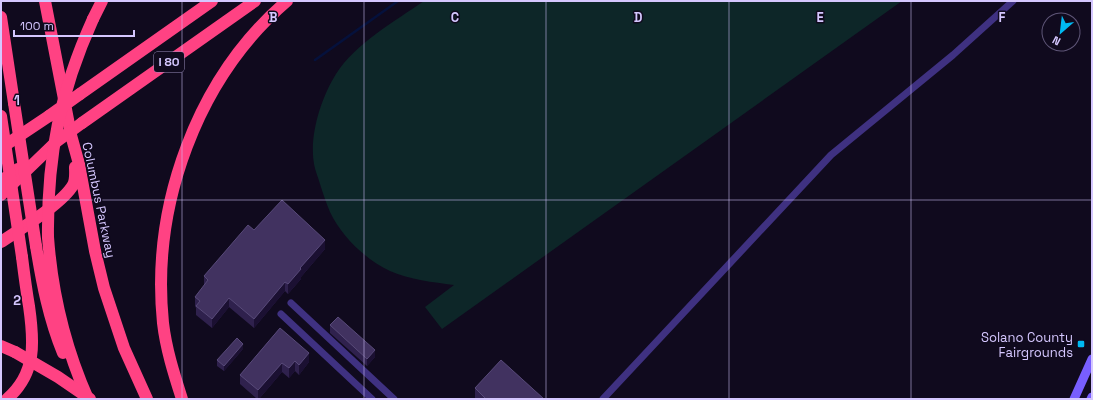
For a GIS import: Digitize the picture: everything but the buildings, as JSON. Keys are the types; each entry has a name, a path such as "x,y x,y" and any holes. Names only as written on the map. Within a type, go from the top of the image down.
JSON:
{"highway":[{"name":"Columbus Parkway","path":"46,1 71,135 79,164 106,296 124,348 147,399"},
{"path":"88,399 70,352 60,317 53,282 48,237 48,212 50,173 58,119 70,76 80,48 102,1"},
{"name":"I 80","path":"1,148 212,1"},
{"name":"I 80","path":"1,181 255,1"},
{"path":"182,399 168,352 162,314 164,238 166,221 174,186 189,141 200,116 215,89 248,41 287,1"},
{"path":"1,18 36,246 46,301 52,325 64,355 88,399"},
{"path":"1,116 31,322 32,350 25,378 15,392 7,399"},
{"path":"1,242 48,209 66,194 72,185 75,173 71,135"},
{"path":"1,195 56,142"},
{"path":"1,346 15,352 58,377 88,399"}],"main road":[{"path":"1074,399 1092,359"}],"street":[{"path":"603,399 831,155 953,55 1013,1"},
{"path":"291,303 394,399"},
{"path":"281,314 372,399"}],"green space":[{"path":"424,1 902,1 442,329 425,307 454,285 405,277 390,271 363,254 341,230 330,212 315,169 313,153 315,130 321,106 336,74 344,63 376,34"}],"waterway":[{"path":"315,60 398,1"}],"place":[{"name":"Solano County Fairgrounds","path":"1081,344"}]}
